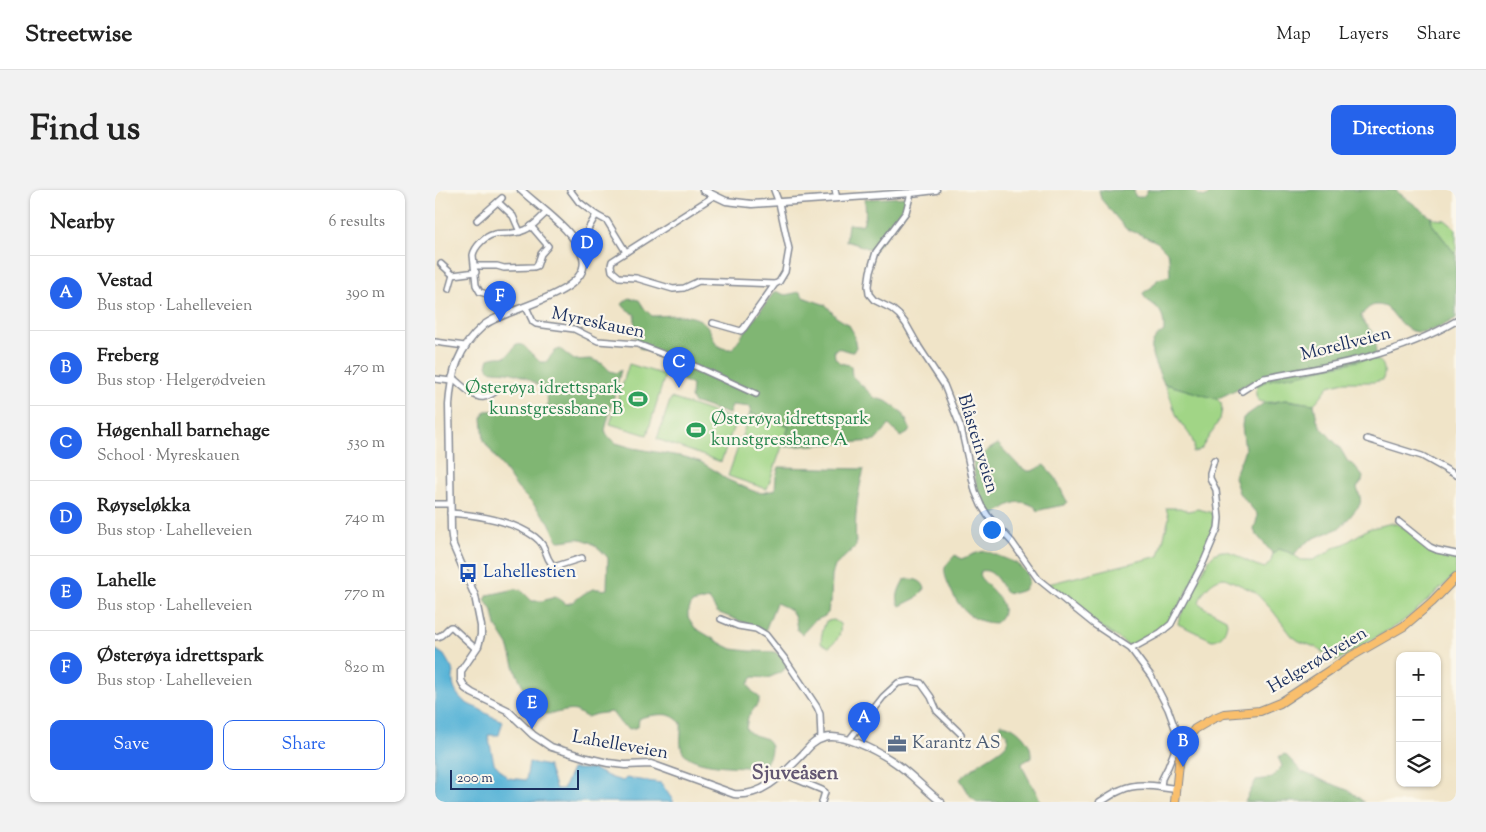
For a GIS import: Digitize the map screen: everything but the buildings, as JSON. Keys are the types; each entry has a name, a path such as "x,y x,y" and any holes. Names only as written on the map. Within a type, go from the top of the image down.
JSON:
{"main road":[{"name":"Helgerødveien","path":"1175,802 1178,764 1182,748 1195,730 1224,714 1260,711 1279,703 1350,657 1404,626 1432,602 1456,577"}],"street":[{"name":"Lahelleveien","path":"521,190 567,231 583,256 582,268 577,279 568,287 526,307 491,320 479,330 465,346 452,379 449,405 450,513 453,545 478,606 481,635 476,650 461,671 461,680 465,688 507,710 533,735 551,747 608,763 651,764 734,794 747,794 760,790 783,774 810,746 821,739"},
{"path":"570,190 579,202 596,216 602,217 607,221 626,252"},
{"path":"703,190 726,201 745,204 936,190"},
{"path":"713,323 741,331 785,272 789,249 779,203 774,190"},
{"path":"835,190 837,198"},
{"name":"Blåsteinveien","path":"911,193 906,212 876,252 870,272 869,294 874,300 892,309 906,324 944,384 961,428 975,491 988,516 1013,542 1039,578 1095,625 1131,649 1151,676 1169,709 1176,738 1174,752 1162,779 1161,787"},
{"path":"714,196 612,261 612,271 619,277 636,278 659,286 679,289 699,281 775,284"},
{"path":"477,220 500,200 513,216 520,232"},
{"path":"511,301 479,292 476,285 474,251 489,234 520,232 531,226 546,213"},
{"path":"588,228 596,216"},
{"path":"475,266 497,266 504,268 537,266 541,254 549,246 531,226"},
{"path":"441,264 453,275"},
{"path":"453,275 475,272"},
{"path":"449,289 453,275"},
{"name":"Myreskauen","path":"526,307 533,322 536,324 574,329 598,341 637,344 697,367 756,394"},
{"name":"Morellveien","path":"1242,391 1264,378 1327,367 1380,354 1432,334 1456,321"},
{"path":"435,342 465,346"},
{"path":"435,379 452,379 478,397 483,398 495,392"},
{"path":"1367,438 1422,456 1456,475"},
{"path":"1131,649 1160,633 1171,624 1204,561 1219,522 1216,490 1210,478 1214,460"},
{"path":"435,504 450,504"},
{"path":"450,513 489,518 526,532 542,544 553,566 582,558"},
{"path":"1399,522 1430,547 1456,554"},
{"path":"721,620 738,626 756,629 766,635 790,666 817,707 820,714 821,739 834,737 849,740 891,760 941,802"},
{"path":"435,637 440,636 452,627 476,650"},
{"path":"849,740 883,697 898,684 910,681 921,683 931,697 937,712 961,734"},
{"path":"783,774 823,790 825,792 822,802"},
{"path":"1100,802 1116,792 1132,786 1176,789"}],"green space":[{"path":"1099,190 1134,190 1135,196 1141,197 1148,190 1193,190 1200,196 1206,197 1213,190 1395,190 1431,217 1432,224 1456,255 1456,318 1438,328 1417,332 1405,327 1386,307 1374,305 1361,316 1364,323 1375,335 1376,359 1351,361 1274,379 1257,386 1253,381 1217,399 1164,384 1152,356 1152,344 1164,331 1163,320 1157,307 1146,299 1143,293 1152,287 1158,279 1170,276 1167,252 1157,242 1126,229 1101,199"},
{"path":"908,197 907,207 874,251 846,241 848,224 863,224 865,199"},
{"path":"1431,217 1445,220 1456,229 1456,255 1432,224"},
{"path":"775,291 785,295 800,292 803,297 826,305 836,317 849,325 853,332 856,347 853,352 839,349 834,350 835,358 840,363 851,367 852,376 875,398 886,401 903,413 910,429 908,433 901,437 889,425 875,441 785,447 782,445 789,427 750,413 751,407 732,405 729,414 693,402 691,397 692,385 671,373 673,362 649,350 639,348 640,342 634,333 635,315 622,304 629,298 639,300 652,316 678,315 698,319 707,326 716,344 725,349 732,349"},
{"path":"516,344 523,345 540,362 546,362 555,351 560,349 574,360 591,359 603,364 610,371 617,373 621,370 605,430 608,437 616,443 701,462 726,479 762,493 775,490 779,467 864,469 855,527 856,546 835,566 832,575 831,602 828,613 825,616 814,621 802,634 797,630 793,613 776,603 765,631 717,612 708,599 692,603 688,612 688,617 695,628 722,644 732,649 775,652 782,657 787,666 783,671 769,677 753,677 748,684 751,690 759,697 759,702 748,717 746,728 752,734 768,741 771,748 768,760 763,767 711,764 693,759 682,750 681,723 669,715 643,717 639,719 638,727 630,729 621,724 612,712 587,717 576,711 545,714 535,710 516,672 508,645 496,626 493,612 485,600 488,595 516,589 521,590 532,601 542,601 555,597 566,604 569,603 593,589 607,589 608,558 588,541 574,539 558,541 549,522 518,489 484,441 482,418 485,411 527,408 537,412 545,411 548,403 547,396 543,390 523,376 489,370 487,365 489,359 506,356"},
{"path":"1367,359 1377,360 1383,364 1383,380 1344,382 1329,386 1314,404 1289,400 1261,402 1257,399 1257,386 1265,381"},
{"name":"Østerøya idrettspark kunstgressbane B","path":"629,364 665,375 647,435 610,424"},
{"path":"1164,384 1217,399 1221,403 1220,419 1201,449 1193,453 1192,438 1178,418"},
{"name":"Østerøya idrettspark kunstgressbane A","path":"671,398 736,420 721,462 657,439"},
{"path":"1284,400 1314,404 1317,420 1321,427 1340,448 1348,462 1355,466 1363,477 1357,487 1360,499 1359,506 1346,521 1337,529 1308,541 1294,555 1279,549 1273,554 1256,534 1254,530 1257,514 1239,493 1234,477 1245,450 1243,418 1264,403"},
{"path":"750,413 789,427 767,489 728,476"},
{"path":"998,444 1019,466 1027,471 1032,471 1044,465 1055,477 1067,502 1064,505 1038,511 1029,504 1019,502 991,516 983,504 978,490 973,462"},
{"path":"1166,508 1180,508 1188,511 1198,509 1213,513 1217,520 1197,571 1167,626 1131,647 1091,620 1048,584 1159,556 1169,518"},
{"path":"1392,523 1402,526 1425,547 1456,557 1456,573 1402,622 1338,660 1333,660 1315,647 1292,636 1255,592 1225,578 1216,580 1208,586 1202,594 1199,603 1226,619 1227,623 1221,637 1212,640 1178,624 1199,578 1209,560 1217,552 1223,551 1235,554 1265,568 1271,561 1273,554 1279,549 1291,553 1301,560 1313,560 1368,529"},
{"path":"986,551 1016,563 1028,574 1028,584 1024,590 1014,593 1005,592 993,574 981,571 980,577 999,598 1002,605 1001,617 995,623 978,620 960,606 955,599 945,573 946,566 955,555 961,559"},
{"path":"904,580 919,581 925,589 916,598 900,606 898,603 898,593"},
{"path":"834,620 840,624 840,634 837,640 829,647 821,643 823,629 826,621"},
{"path":"1000,724 1017,730 1029,745 1031,758 1022,763 1041,802 977,802 971,797 960,779 1006,744 1008,737"},
{"path":"1285,754 1302,772 1350,791 1364,802 1245,802 1256,780 1272,778 1282,766 1278,757"}],"water":[{"path":"435,649 444,655 454,672 454,687 461,699 503,721 499,735 488,735 494,763 508,778 526,780 529,762 548,766 556,789 563,789 572,769 593,769 623,781 626,778 661,783 674,802 435,802"}],"place":[{"name":"Røyseløkka","path":"587,269"},
{"name":"Østerøya idrettspark","path":"500,322"},
{"name":"Høgenhall barnehage","path":"679,388"},
{"name":"Østerøya idrettspark kunstgressbane B","path":"638,399"},
{"name":"Østerøya idrettspark kunstgressbane A","path":"696,430"},
{"name":"Lahellestien","path":"468,573"},
{"name":"Lahelle","path":"532,729"},
{"name":"Vestad","path":"864,743"},
{"name":"Karantz AS","path":"897,744"},
{"name":"Freberg","path":"1183,767"}],"district":[{"name":"Sjuveåsen","path":"795,774"}]}
